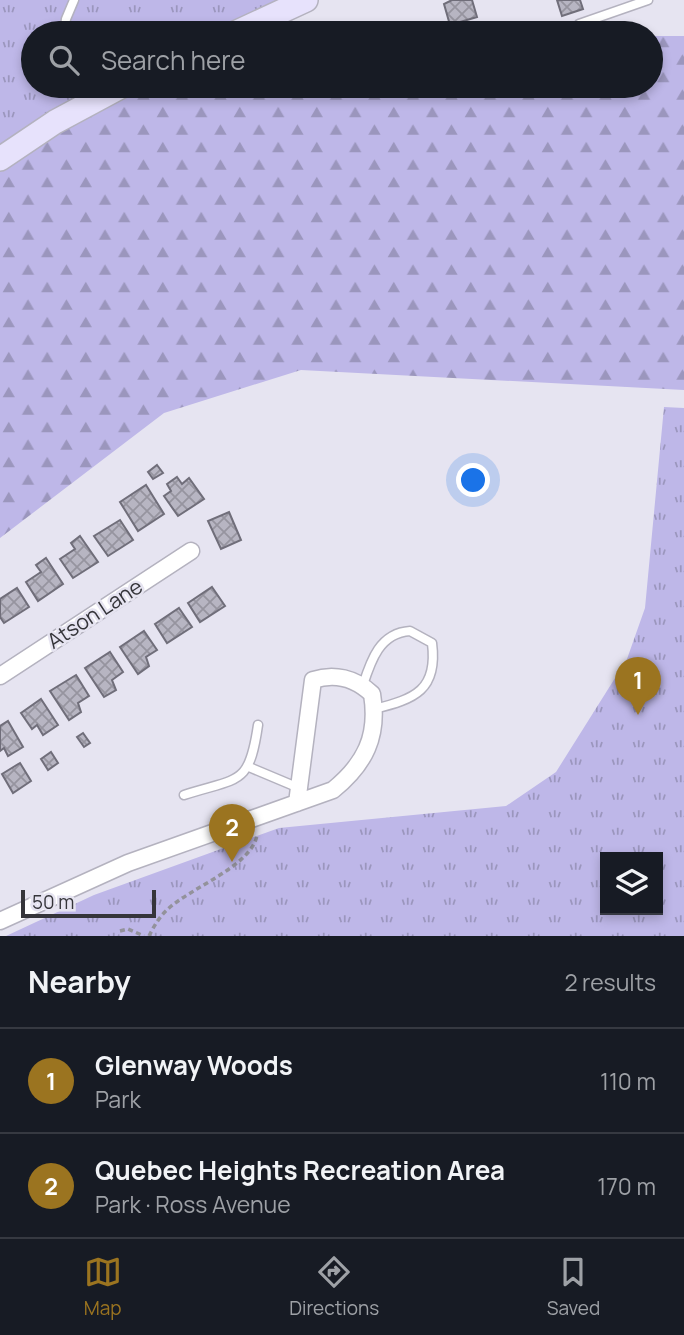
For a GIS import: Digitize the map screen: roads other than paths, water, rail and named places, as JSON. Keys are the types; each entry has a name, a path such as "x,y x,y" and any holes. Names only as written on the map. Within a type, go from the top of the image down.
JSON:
{"street":[{"path":"261,21 306,0"},
{"path":"0,159 80,98"},
{"name":"Atson Lane","path":"0,676 191,551"},
{"path":"0,921 128,863 298,795 333,790 351,775 374,736 372,694 363,685 327,676 313,680 298,795"}],"lane":[{"path":"68,21 74,0"},
{"path":"588,21 648,0"},
{"path":"363,685 378,648 390,636 410,631 432,643 432,674 422,690 404,702 374,709"},
{"path":"184,795 239,778 249,767 258,725"},
{"path":"249,767 298,795"}],"place":[{"name":"Glenway Woods","path":"638,715"},
{"name":"Quebec Heights Recreation Area","path":"232,862"}]}
